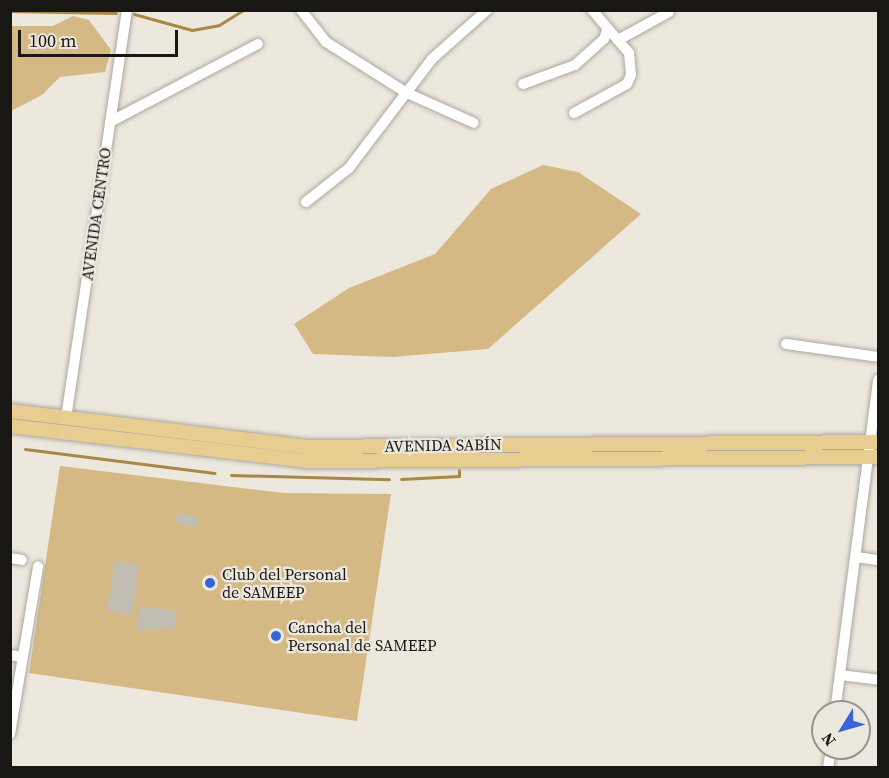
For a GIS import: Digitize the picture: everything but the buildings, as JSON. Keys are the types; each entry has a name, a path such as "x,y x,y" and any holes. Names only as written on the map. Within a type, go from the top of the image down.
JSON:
{"main road":[{"name":"AVENIDA SABÍN","path":"10,411 307,447 874,442"},
{"name":"AVENIDA SABÍN","path":"10,426 306,461 873,457"}],"street":[{"name":"AVENIDA CENTRO","path":"66,418 127,10"},
{"path":"301,10 320,38 407,93 474,123"},
{"path":"306,202 350,168 432,59 487,10"},
{"path":"574,112 627,84 629,53 606,30 592,10"},
{"path":"618,40 669,12"},
{"path":"523,84 575,65 604,39 606,30"},
{"path":"110,122 258,44"},
{"path":"786,345 879,357"},
{"path":"837,700 856,557 873,457 879,380"},
{"path":"856,557 879,560"},
{"path":"10,558 22,560"},
{"path":"10,734 38,566"},
{"path":"10,655 22,657"},
{"path":"840,675 879,680"}],"shaded area":[{"path":"73,16 89,20 111,50 105,72 60,77 42,95 11,111 11,26 53,26"},
{"path":"543,165 578,172 641,214 488,349 392,357 313,354 294,324 349,288 435,254 491,189"},
{"name":"Club del Personal de SAMEEP","path":"60,466 284,493 391,494 357,721 29,673"}],"waterway":[{"path":"134,14 192,30 219,25 243,10"},
{"path":"10,11 116,13"},
{"path":"25,449 214,473"},
{"path":"401,479 459,476 459,470"},
{"path":"231,475 389,479"}],"place":[{"name":"Club del Personal de SAMEEP","path":"210,583"},
{"name":"Cancha del Personal de SAMEEP","path":"276,636"}]}
